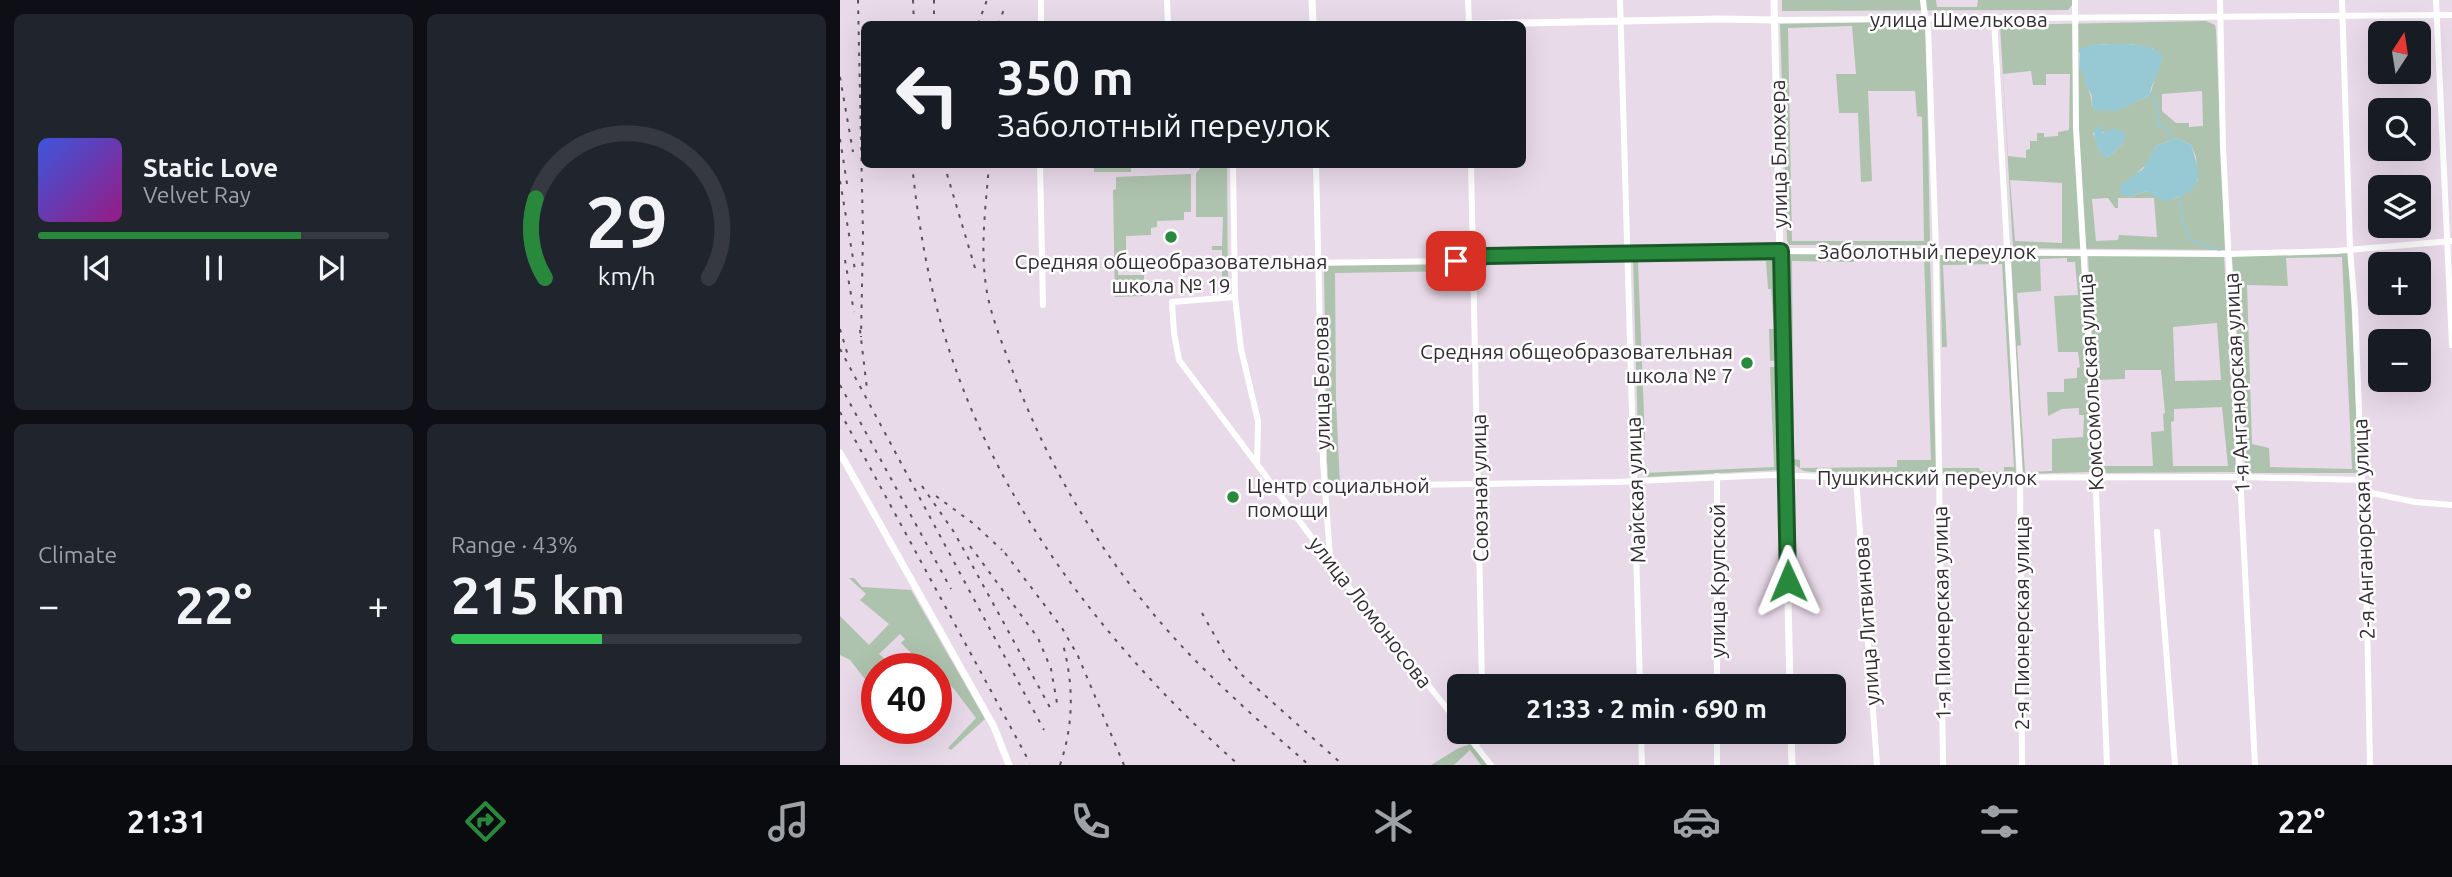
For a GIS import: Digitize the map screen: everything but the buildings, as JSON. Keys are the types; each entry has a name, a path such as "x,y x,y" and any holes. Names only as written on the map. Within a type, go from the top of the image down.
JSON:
{"street":[{"path":"1041,0 1041,21"},
{"path":"1167,0 1168,21"},
{"path":"1312,0 1313,21"},
{"path":"1468,0 1468,21"},
{"name":"Майская улица","path":"1620,0 1640,674"},
{"name":"улица Блюхера","path":"1774,0 1790,674"},
{"name":"1-я Пионерская улица","path":"1923,0 1928,26 1936,251 1943,765"},
{"name":"Комсомольская улица","path":"2075,0 2076,128 2092,394 2107,765"},
{"name":"1-я Анганорская улица","path":"2220,0 2223,149 2255,765"},
{"name":"2-я Анганорская улица","path":"2342,0 2350,249 2362,480 2370,765"},
{"path":"2437,0 2452,345"},
{"name":"улица Шмелькова","path":"1526,22 2452,15"},
{"name":"2-я Пионерская улица","path":"1994,19 2020,477 2022,765"},
{"path":"1040,168 1043,305"},
{"path":"1233,168 1234,297 1241,349 1258,421 1257,464"},
{"name":"улица Белова","path":"1316,168 1324,493 1330,559"},
{"name":"Союзная улица","path":"1471,168 1482,674"},
{"name":"Заболотный переулок","path":"1234,264 1456,261 1486,256 1781,251 2229,254 2350,249 2449,241"},
{"name":"улица Ломоносова","path":"1234,297 1172,302 1179,360 1407,663 1447,710"},
{"path":"840,453 990,719 1009,765"},
{"name":"Пушкинский переулок","path":"1324,493 1408,485 1635,481 1717,476 2241,477 2362,480"},
{"name":"улица Крупской","path":"1717,476 1717,674"},
{"name":"улица Литвинова","path":"1856,478 1877,765"},
{"path":"2362,491 2415,502 2452,505"},
{"path":"2157,532 2175,765"},
{"path":"1641,744 1642,765"},
{"path":"1717,744 1717,765"},
{"path":"1791,744 1792,765"},
{"path":"1476,746 1491,765"}],"green space":[{"path":"1782,0 1936,0 1937,7 1977,7 1978,0 2072,0 2072,5 2068,10 1782,11"},
{"path":"1920,21 1926,30 1930,245 1789,245 1780,24","holes":["1852,26 1856,74 1836,74 1839,113 1858,113 1861,182 1872,181 1868,91 1915,91 1917,116 1922,117 1924,241 1792,241 1788,28"]},
{"path":"2206,21 2215,25 2225,250 2013,248 2000,25","holes":["2095,44 2132,44 2154,49 2154,81 2150,95 2116,111 2092,106 2085,74 2079,69 2079,53","2031,71 2033,85 2046,85 2046,74 2070,74 2069,130 2058,132 2058,136 2044,137 2044,133 2037,133 2037,141 2030,141 2026,158 2008,156 2003,74","2202,91 2203,126 2189,127 2189,123 2176,123 2162,111 2162,94","2101,131 2123,144 2107,158 2100,152 2093,133","2177,138 2191,145 2196,157 2198,180 2175,199 2163,198 2146,191 2129,197 2138,172 2146,165 2156,146","2010,180 2062,183 2062,243 2015,241","2108,198 2115,208 2118,208 2118,198 2154,198 2157,237 2119,235 2118,240 2096,241 2092,199"]},
{"path":"1094,168 1131,168 1131,172 1094,172"},
{"path":"1200,168 1227,168 1228,284 1222,284 1222,250 1212,250 1212,246 1222,246 1223,217 1196,217 1196,173"},
{"path":"1191,174 1191,212 1184,212 1184,220 1157,221 1157,227 1151,228 1151,235 1126,236 1126,260 1118,261 1118,275 1144,275 1144,296 1115,297 1113,190 1116,189 1116,177"},
{"path":"2349,251 2359,473 2246,473 2232,256","holes":["2342,257 2352,469 2270,467 2269,448 2252,444 2247,285 2288,286 2286,258"]},
{"path":"1788,253 1854,254 1854,262 1792,261 1794,459 1800,460 1800,468 1897,467 1897,460 1931,460 1924,257 1864,257 1864,254 1930,255 1936,473 1812,472 1804,471 1793,464"},
{"path":"2006,254 2016,474 1943,473 1943,468 1979,468 1980,471 2004,472 2004,467 2014,467 2002,264 1943,265 1947,347 1942,347 1940,255"},
{"path":"2081,254 2093,469 2089,472 2022,474 2011,255","holes":["2067,258 2067,262 2075,262 2078,295 2054,296 2058,352 2078,352 2080,367 2077,368 2077,378 2064,379 2064,392 2047,392 2048,416 2062,409 2079,408 2079,415 2084,415 2083,437 2052,439 2052,471 2025,472 2017,346 2021,345 2017,293 2041,291 2040,259"]},
{"path":"2088,254 2224,257 2236,472 2098,473","holes":["2217,323 2221,380 2175,381 2173,327","2125,370 2161,370 2164,431 2151,432 2153,466 2101,466 2096,380 2125,379","2222,407 2228,466 2173,466 2171,422 2174,421 2174,409"]},
{"path":"1777,255 1779,360 1770,361 1769,329 1774,329 1766,261 1638,262 1645,440 1641,441 1643,473 1774,467 1770,367 1779,367 1782,467 1779,470 1647,477 1642,475 1638,438 1633,257"},
{"path":"1462,264 1462,271 1335,273 1340,486 1332,486 1328,480 1327,459 1324,268 1329,265"},
{"path":"849,578 854,578 862,587 911,590 947,653 911,653 901,643 905,639 900,634 880,653 861,653 861,674 850,660 840,655 840,616 869,645 889,624 860,600 866,594"},
{"path":"952,661 985,719 951,750 948,748 976,718 954,689"},
{"path":"1470,744 1489,765 1481,765 1470,750 1454,765 1431,765"}],"water":[{"path":"2095,44 2138,45 2162,54 2161,65 2150,95 2117,111 2094,110 2084,74 2079,69 2080,49"},
{"path":"2099,125 2102,133 2114,128 2126,134 2123,144 2107,158 2102,155 2096,141 2094,130"},
{"path":"2177,138 2191,145 2194,154 2198,177 2193,189 2169,201 2146,191 2129,197 2120,193 2120,185 2143,169 2156,146"}],"waterway":[{"path":"2151,93 2156,101 2159,126 2168,129 2171,139"},
{"path":"2180,198 2182,221 2191,240 2220,250"}],"railway":[{"path":"858,0 861,141"},
{"path":"913,0 914,21"},
{"path":"934,0 934,21"},
{"path":"979,21 987,0"},
{"path":"999,21 1005,7"},
{"path":"840,77 853,152"},
{"path":"840,139 848,190"},
{"path":"861,337 862,168"},
{"path":"912,168 924,252 939,316 967,399 994,459 1026,516 1062,571 1102,624 1191,721 1239,765"},
{"path":"945,168 975,268"},
{"path":"989,168 984,256 990,308 1046,450 1111,559 1164,626 1220,685 1309,765"},
{"path":"840,181 855,270"},
{"path":"845,260 854,312"},
{"path":"840,329 849,359"},
{"path":"860,330 867,389"},
{"path":"840,349 1044,730"},
{"path":"840,385 951,589"},
{"path":"840,412 1030,763"},
{"path":"922,486 954,532 1053,713"},
{"path":"936,496 974,524 1002,550"},
{"path":"970,546 1038,638 1051,669 1057,703"},
{"path":"1005,553 1062,628 1078,656 1124,765"},
{"path":"1202,613 1225,654 1242,675 1343,765"},
{"path":"1060,765 1068,734 1071,703 1069,672 1062,641"}],"place":[{"name":"Средняя общеобразовательная школа № 19","path":"1171,237"},
{"name":"Средняя общеобразовательная школа № 7","path":"1747,363"},
{"name":"Центр социальной помощи","path":"1233,497"}],"route":[{"path":"1456,261 1486,256 1781,251 1788,581"}]}
